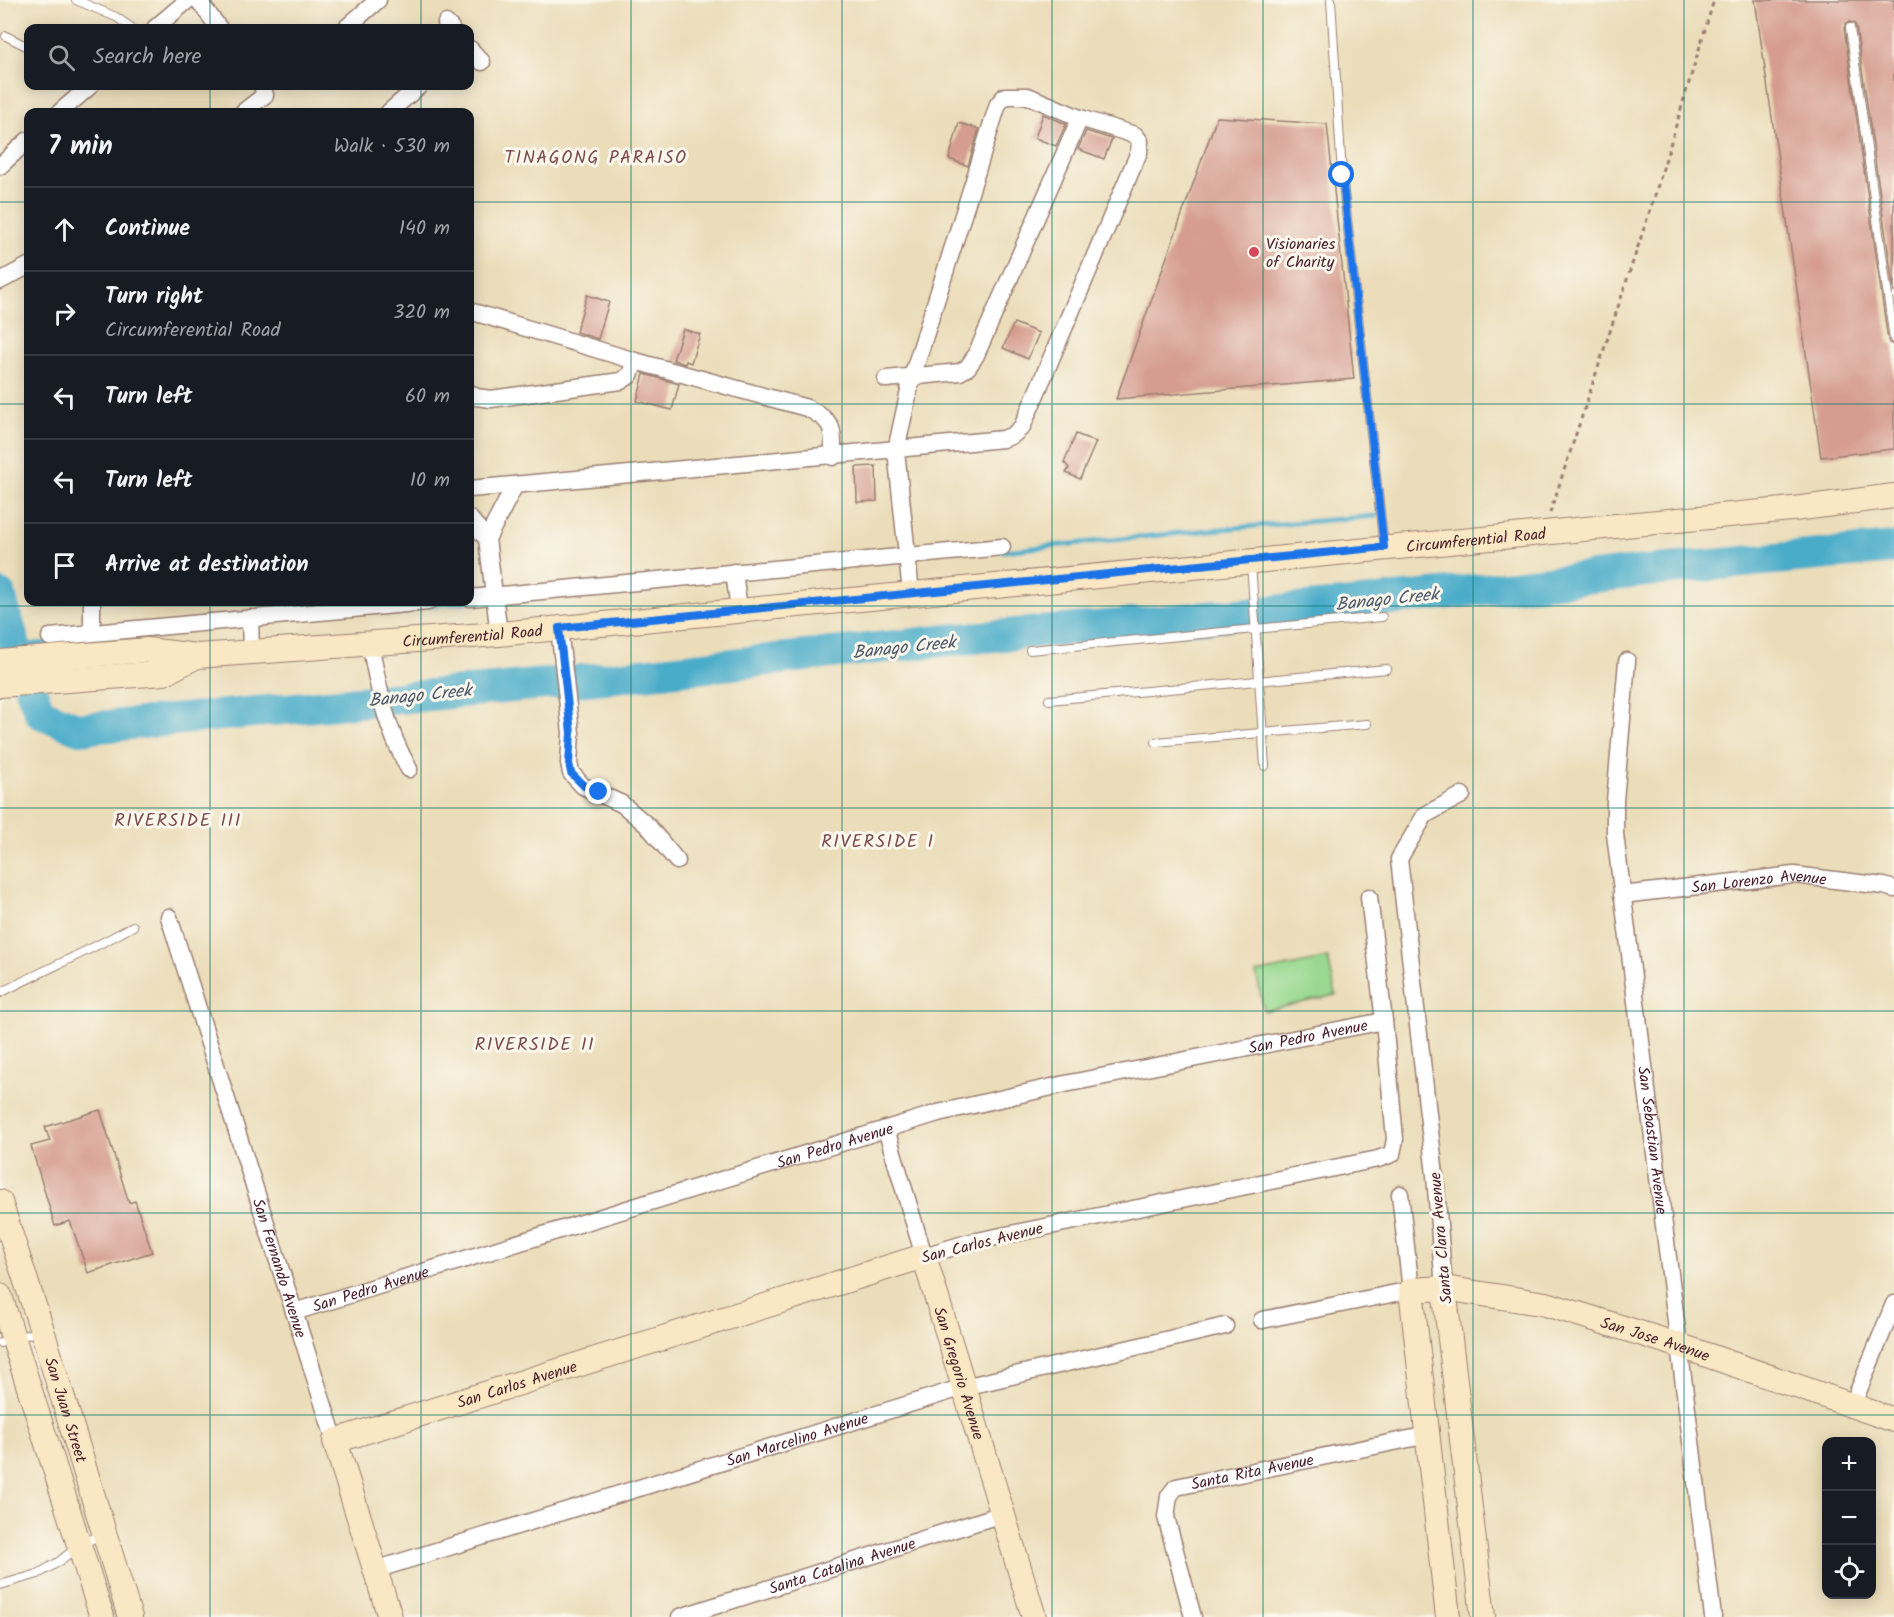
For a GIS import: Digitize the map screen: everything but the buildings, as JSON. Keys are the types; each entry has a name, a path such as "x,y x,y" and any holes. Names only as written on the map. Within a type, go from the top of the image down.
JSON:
{"main road":[{"name":"Circumferential Road","path":"0,662 147,650 197,656 251,631 370,643 495,609 559,628 736,586 908,570 1251,560 1790,509 1894,496"},
{"name":"Circumferential Road","path":"0,685 60,657"},
{"name":"San Juan Street","path":"2,1212 42,1330 130,1617"},
{"name":"San Gregorio Avenue","path":"924,1256 1034,1617"},
{"name":"San Carlos Avenue","path":"335,1441 924,1256"},
{"name":"San Jose Avenue","path":"1411,1290 1444,1288 1546,1304 1678,1345 1894,1420"},
{"name":"Santa Clara Avenue","path":"1444,1288 1483,1617"},
{"name":"Santa Clara Avenue","path":"1411,1290 1448,1617"},
{"name":"San Juan Street","path":"0,1296 7,1341 102,1617"},
{"name":"San Fernando Avenue","path":"335,1441 390,1617"}],"street":[{"path":"160,24 188,0"},
{"path":"198,0 216,24"},
{"path":"351,24 378,0"},
{"path":"474,53 482,62"},
{"path":"65,108 85,90"},
{"path":"247,108 267,90"},
{"path":"393,108 414,90"},
{"path":"474,489 833,457 896,450 1003,439 1013,435 1022,427 1139,152 1140,141 1135,135 1080,118 1028,96 1005,96 998,104 912,377 896,450 908,570"},
{"path":"886,379 960,372 968,367 976,356 1080,118"},
{"path":"0,166 24,144"},
{"path":"0,281 24,268"},
{"path":"474,312 635,361 807,408 824,416 833,427 833,457"},
{"path":"474,396 491,399 621,381 630,375 635,361"},
{"path":"487,539 515,485"},
{"path":"474,524 487,539 495,609"},
{"path":"474,600 495,609 908,570 1002,547"},
{"path":"92,606 92,633"},
{"path":"60,657 92,633 251,631 404,606"},
{"path":"559,628 571,733 569,763 571,773 584,786 622,804 648,826 677,861"},
{"path":"370,643 382,708 395,745 409,769"},
{"name":"San Sebastian Avenue","path":"1627,661 1615,801 1615,834 1713,1617"},
{"name":"Santa Clara Avenue","path":"1444,1288 1434,1163 1399,859 1425,815 1462,795"},
{"name":"San Lorenzo Avenue","path":"1622,896 1794,875 1894,889"},
{"name":"San Carlos Avenue","path":"924,1256 967,1243 1378,1159 1392,1154 1395,1139 1369,897"},
{"name":"San Fernando Avenue","path":"170,917 335,1441"},
{"name":"San Pedro Avenue","path":"294,1312 938,1113 1043,1089 1384,1021"},
{"name":"San Gregorio Avenue","path":"886,1129 924,1256"},
{"name":"Santa Clara Avenue","path":"1400,1194 1411,1290"},
{"path":"1262,1320 1411,1290"},
{"path":"1853,1404 1894,1304"},
{"name":"San Marcelino Avenue","path":"375,1570 964,1387 1225,1326"},
{"name":"Santa Rita Avenue","path":"1193,1617 1166,1517 1169,1496 1176,1487 1428,1435"},
{"name":"Santa Catalina Avenue","path":"680,1617 1002,1514"}],"lane":[{"path":"76,0 116,17 126,24"},
{"path":"1331,0 1342,175 1384,547"},
{"path":"1850,28 1894,339"},
{"path":"6,36 24,46"},
{"path":"1251,560 1264,766"},
{"path":"1029,650 1254,625 1382,617"},
{"path":"1049,700 1387,669"},
{"path":"1156,742 1368,724"},
{"path":"0,993 39,972 91,950 133,926"},
{"path":"7,1341 42,1330"},
{"path":"0,1585 38,1574 60,1561 79,1545 103,1534"}],"path":[{"path":"1544,532 1654,198 1714,0"}],"green space":[{"path":"1328,958 1336,995 1264,1011 1256,973"}],"waterway":[{"path":"1003,551 1376,516"},
{"name":"Banago Creek","path":"0,595 15,646 40,713 79,729 606,678 949,640 1352,604 1647,571 1894,548"},
{"path":"15,646 49,643"}],"place":[{"name":"Visionaries of Charity","path":"1254,252"}],"district":[{"name":"TINAGONG PARAISO","path":"596,157"},
{"name":"RIVERSIDE III","path":"178,820"},
{"name":"RIVERSIDE I","path":"878,841"},
{"name":"RIVERSIDE II","path":"535,1044"}],"route":[{"path":"599,792 584,786 571,773 569,752 571,733 559,628 1384,547 1342,175"}]}
